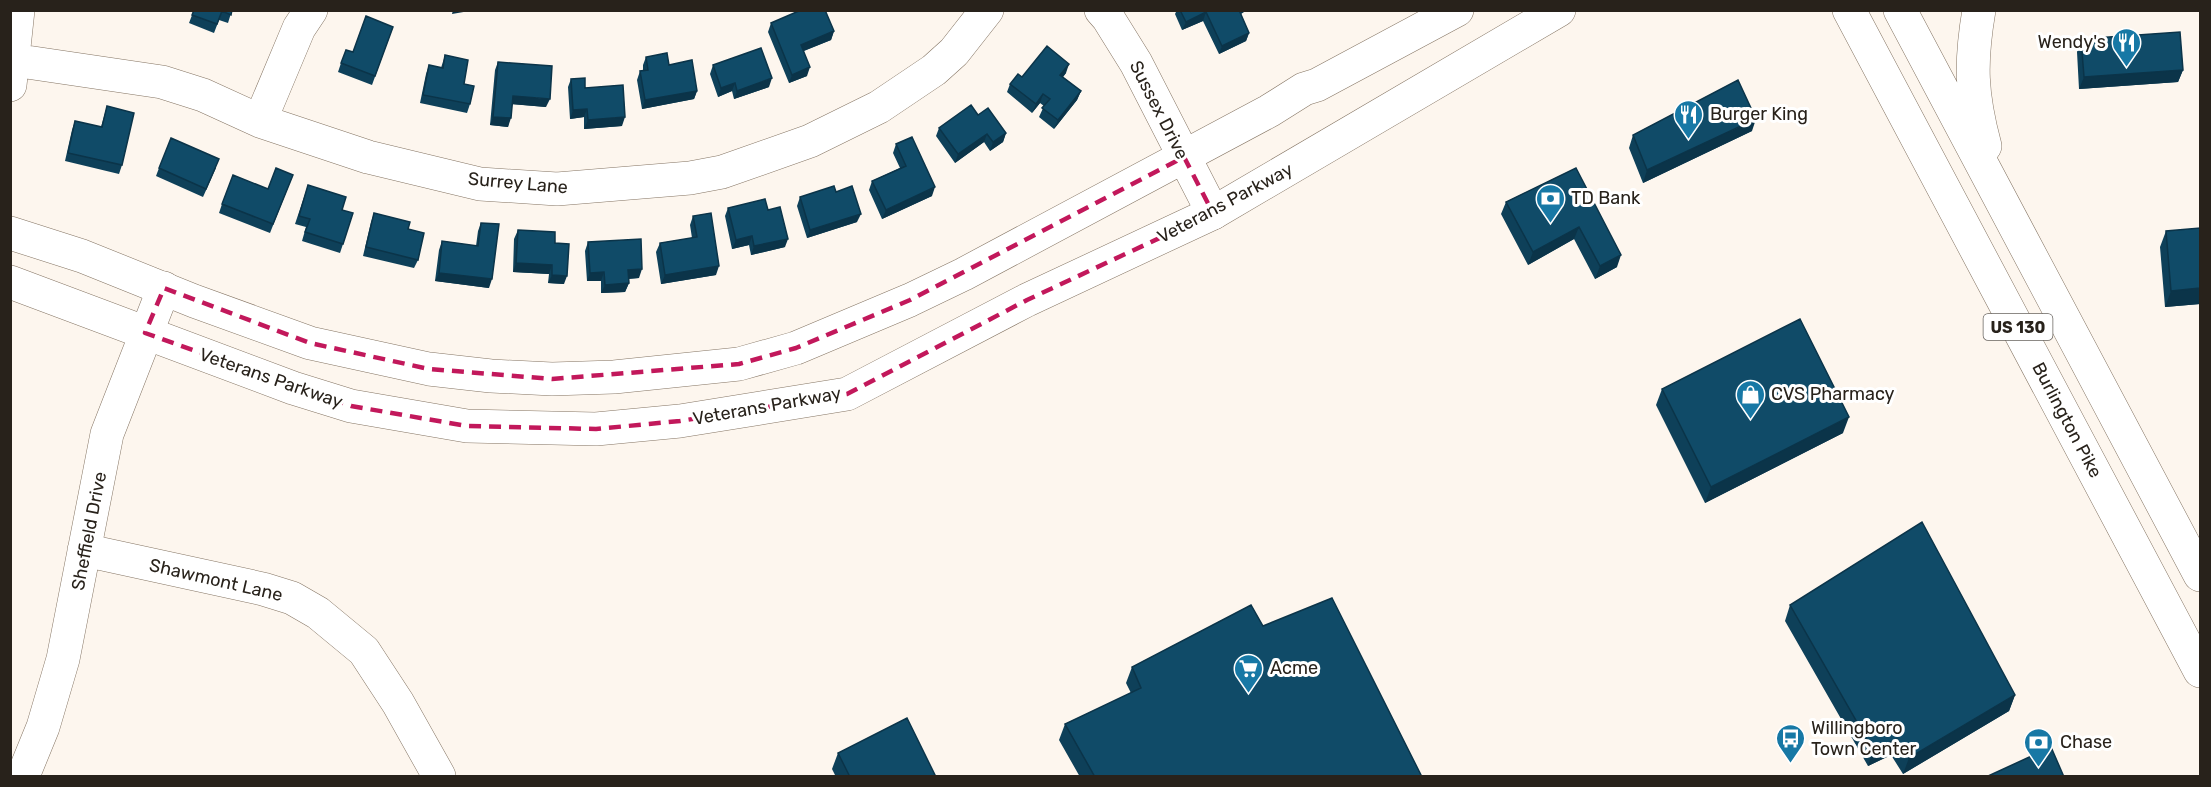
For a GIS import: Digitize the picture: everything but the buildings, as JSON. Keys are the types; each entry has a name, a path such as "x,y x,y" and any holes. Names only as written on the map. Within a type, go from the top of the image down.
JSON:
{"main road":[{"path":"12,73 18,10"},
{"path":"260,121 299,28 311,10"},
{"name":"Surrey Lane","path":"12,73 162,82 204,95 260,121 368,157 480,184 557,189 690,178 722,172 810,141 879,107 934,70 954,52 987,10"},
{"name":"Sussex Drive","path":"1101,10 1136,63 1214,213"},
{"path":"10,233 82,256 310,343 429,369 491,376 552,379 614,377 739,364 796,348 910,300 975,268 1269,111 1304,88 1317,85 1457,10"},
{"name":"Veterans Parkway","path":"10,282 293,388 351,406 467,426 596,429 680,421 847,394 1027,300 1214,213 1559,10"},
{"name":"Burlington Pike","path":"1849,10 2200,671"},
{"name":"US 130","path":"1900,10 2200,575"},
{"path":"1979,10 1972,75 1977,116 2000,200"},
{"name":"Sheffield Drive","path":"23,777 54,693 77,591 107,434 164,288"},
{"name":"Shawmont Lane","path":"84,550 263,588 292,598 318,613 364,651 398,703 434,775"}],"highlighted area":[{"path":"1184,157 1213,213 1027,300 847,394 680,421 596,429 467,426 351,406 145,333 164,288 310,343 429,369 552,379 739,364 796,348 910,300"}],"place":[{"name":"Wendy's","path":"2127,68"},
{"name":"Burger King","path":"1689,140"},
{"name":"TD Bank","path":"1550,224"},
{"name":"CVS Pharmacy","path":"1750,420"},
{"name":"Acme","path":"1249,694"},
{"name":"Willingboro Town Center","path":"1790,764"},
{"name":"Chase","path":"2039,768"}]}
